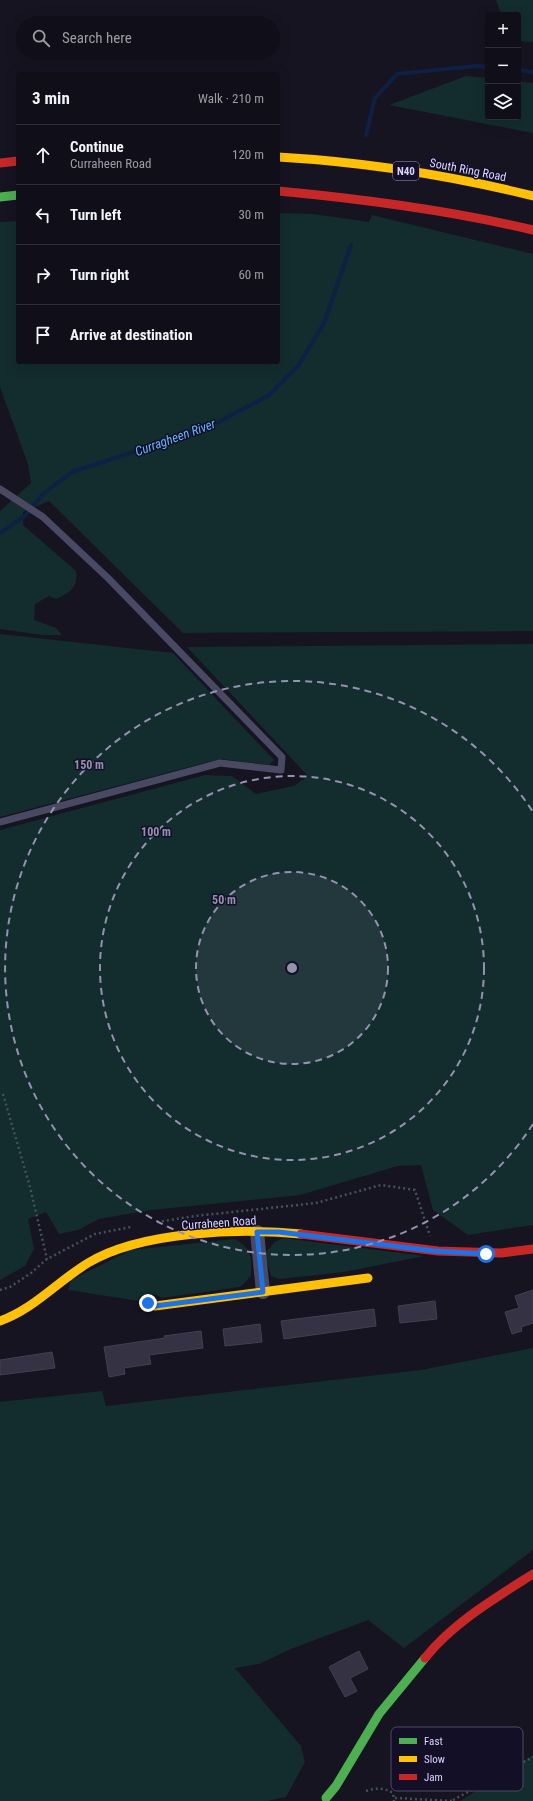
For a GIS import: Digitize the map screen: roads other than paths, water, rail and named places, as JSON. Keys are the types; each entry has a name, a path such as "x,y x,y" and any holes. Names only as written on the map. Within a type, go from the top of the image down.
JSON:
{"main road":[{"name":"South Ring Road","path":"280,157 391,169 457,180 533,196"},
{"path":"0,163 16,161"},
{"path":"280,191 387,203 450,213 533,230"},
{"path":"0,197 16,195"},
{"name":"Curraheen Road","path":"0,1321 8,1319 26,1309 68,1276 99,1256 117,1248 139,1243 195,1236 257,1232 306,1235 450,1252 486,1254 533,1249"},
{"path":"148,1303 155,1306 368,1278"},
{"path":"326,1798 344,1773 379,1714 435,1645 485,1605 533,1574"}],"street":[{"path":"257,1232 263,1292"}],"lane":[{"path":"0,489 44,517 109,579 282,757 281,770 220,763 0,822"}],"waterway":[{"name":"Curragheen River","path":"366,135 375,98 397,74 476,66 485,67"},
{"name":"Curragheen River","path":"521,70 533,72"},
{"name":"Curragheen River","path":"0,533 25,516 42,495 72,472 205,429 268,396 298,366 324,323 351,245"}]}
